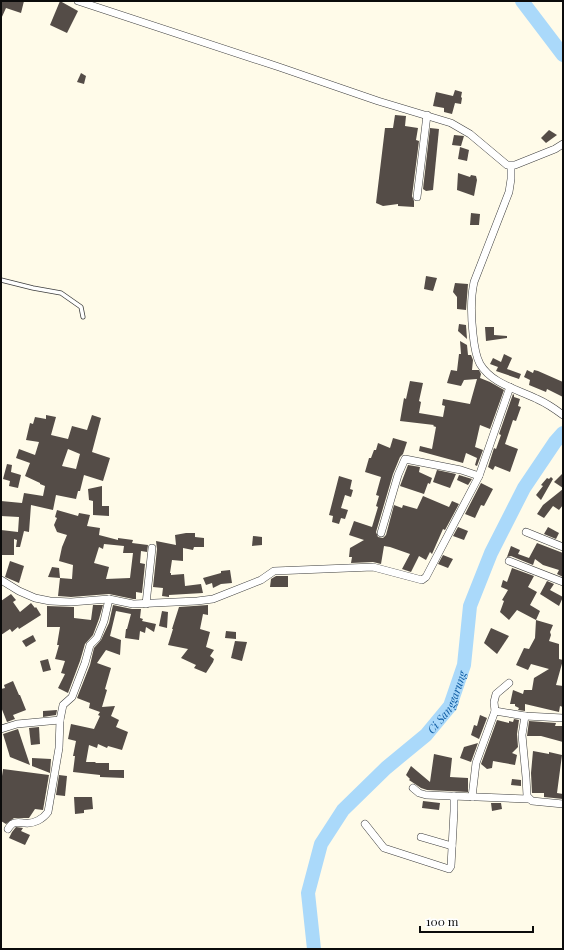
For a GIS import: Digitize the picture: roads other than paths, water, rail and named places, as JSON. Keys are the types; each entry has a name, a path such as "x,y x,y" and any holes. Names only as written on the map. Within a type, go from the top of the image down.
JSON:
{"street":[{"path":"78,1 279,66 378,101 427,115 458,126 470,134 503,163 511,166 515,166 555,149 563,144"},
{"path":"416,197 427,115"},
{"path":"511,166 509,192 474,282 472,293 471,316 477,358 491,377 550,406 563,415"},
{"path":"1,580 19,591 35,598 50,602 109,599 133,604 146,604 213,599 261,580 274,571 373,567 422,580 426,577 479,476 510,387"},
{"path":"381,533 398,475 405,459 461,470 479,476"},
{"path":"526,532 563,547"},
{"path":"146,604 152,548"},
{"path":"509,561 563,582"},
{"path":"8,829 15,823 27,824 35,821 48,812 59,748 60,720 64,705 72,698 90,646 97,638 104,621 109,599"},
{"path":"472,797 476,763 495,712 494,702 496,694 509,683"},
{"path":"495,712 525,716 563,718"},
{"path":"525,716 522,735 528,799"},
{"path":"1,728 18,724 60,720"},
{"path":"413,788 426,795 528,799 532,801 563,804"},
{"path":"365,824 384,848 446,869 450,868 454,796"},
{"path":"421,837 452,846"}],"lane":[{"path":"1,280 61,293 81,307 83,317"}],"waterway":[{"name":"Ci Sanggarung","path":"522,1 563,55"},
{"name":"Ci Sanggarung","path":"314,949 308,893 321,844 343,810 386,768 426,735 450,706 464,665 470,606 491,553 524,488 555,442 563,433"}]}
